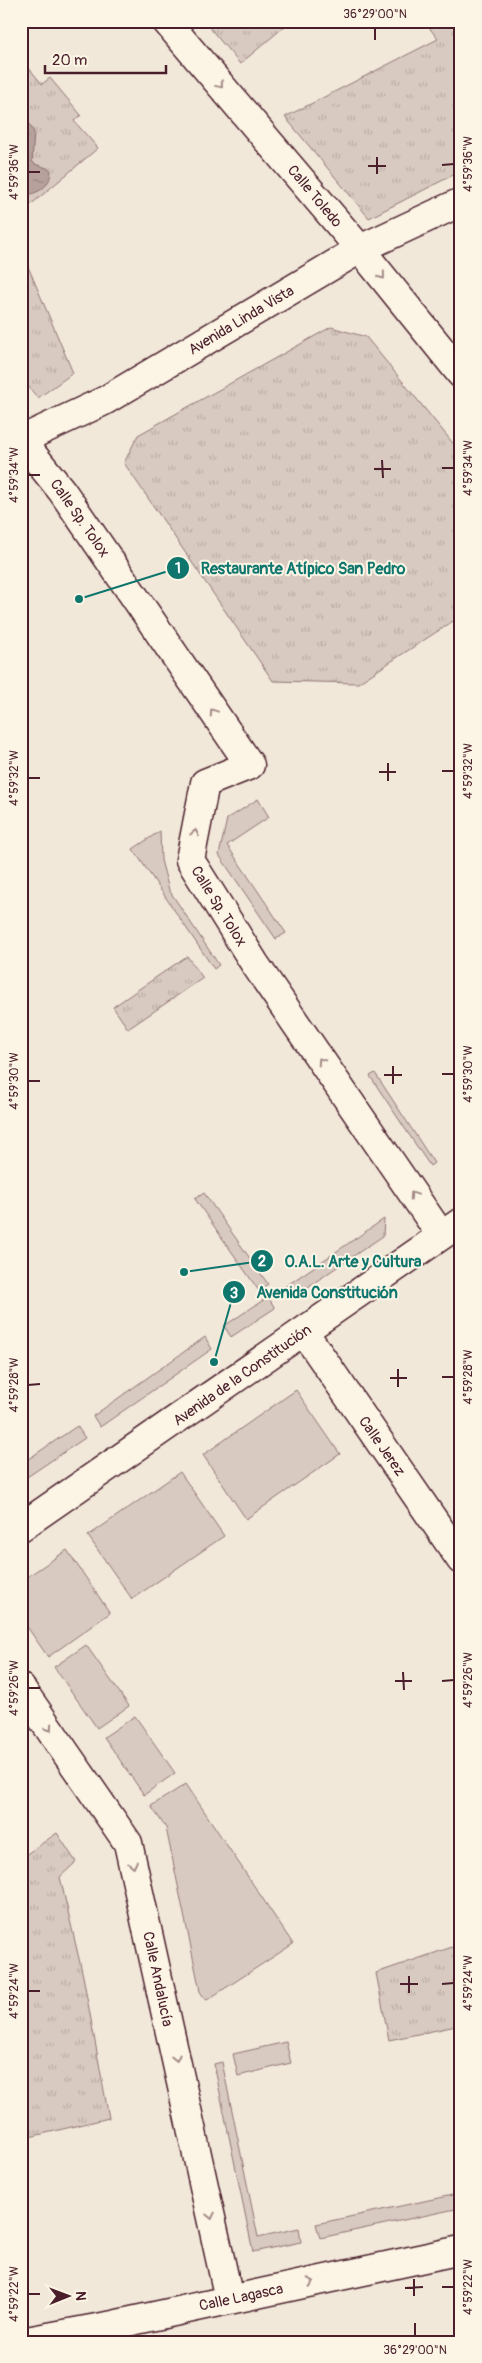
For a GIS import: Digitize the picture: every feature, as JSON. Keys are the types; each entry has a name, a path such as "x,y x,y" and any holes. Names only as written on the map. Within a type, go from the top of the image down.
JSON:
{"street":[{"name":"Calle Toledo","path":"166,21 360,249 461,374"},
{"name":"Avenida Linda Vista","path":"21,440 104,401 360,249 461,202"},
{"name":"Calle Sp. Tolox","path":"21,440 62,491 250,765 205,783 190,860 255,964 451,1228"},
{"name":"Avenida de la Constitución","path":"21,1527 451,1228"},
{"name":"Calle Jerez","path":"304,1332 461,1560"},
{"name":"Calle Andalucía","path":"21,1688 128,1843 229,2299"},
{"name":"Calle Lagasca","path":"21,2342 461,2250"}],"green space":[{"path":"204,21 291,21 240,64"},
{"path":"424,21 461,21 461,171 369,218 285,117 438,39"},
{"path":"24,62 42,84 50,78 81,115 74,121 98,148 28,207 21,218 21,64"},
{"path":"21,250 73,373 38,398 21,378"},
{"path":"331,327 366,337 461,453 461,616 358,683 273,681 124,463 138,435"},
{"path":"258,799 269,817 227,845 286,933 276,939 219,855 227,819"},
{"path":"160,831 161,860 169,890 219,965 214,969 133,849"},
{"path":"187,956 203,978 128,1029 113,1007"},
{"path":"375,1073 434,1163 430,1166 370,1076"},
{"path":"204,1193 268,1284 259,1291 195,1199"},
{"path":"384,1219 383,1236 290,1299 283,1288"},
{"path":"268,1297 275,1308 231,1337 224,1326"},
{"path":"205,1337 212,1349 100,1427 93,1416"},
{"path":"296,1390 340,1454 246,1519 203,1455"},
{"path":"77,1426 85,1438 21,1481 21,1464"},
{"path":"180,1472 224,1536 132,1599 88,1536"},
{"path":"67,1550 110,1613 48,1657 21,1618 21,1581"},
{"path":"86,1645 129,1706 97,1728 54,1667"},
{"path":"135,1716 175,1773 144,1795 104,1737"},
{"path":"186,1784 293,1944 207,2000 201,1996 166,1828 151,1806"},
{"path":"57,1833 76,1862 60,1877 83,1976 109,2118 21,2139 21,1858"},
{"path":"461,1944 461,2025 389,2040 376,1973"},
{"path":"286,2042 291,2063 238,2076 233,2054"},
{"path":"222,2062 258,2237 299,2228 301,2242 253,2252 214,2064"},
{"path":"457,2194 460,2208 320,2238 316,2224"}],"water":[{"path":"21,111 34,132 32,161 51,171 46,186 34,193 23,196"}],"place":[{"name":"Restaurante Atípico San Pedro","path":"79,599"},
{"name":"O.A.L. Arte y Cultura","path":"184,1272"},
{"name":"Avenida Constitución","path":"214,1362"}]}
